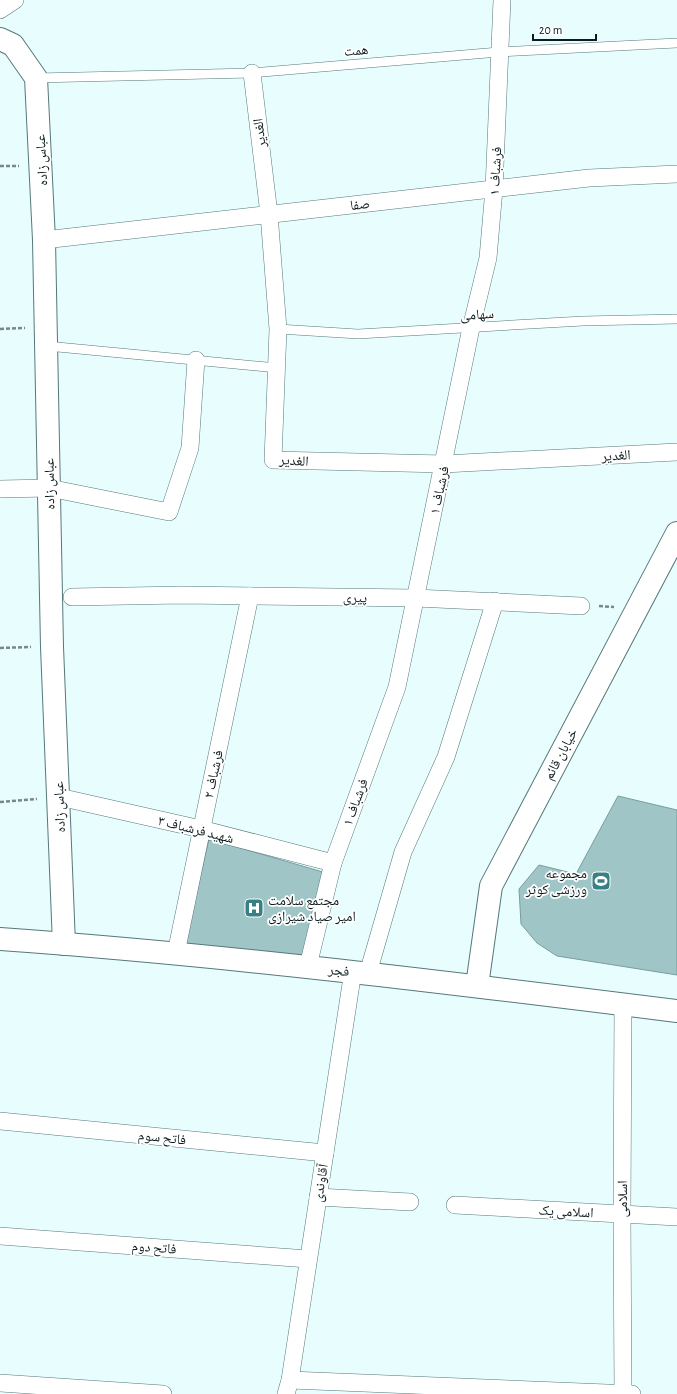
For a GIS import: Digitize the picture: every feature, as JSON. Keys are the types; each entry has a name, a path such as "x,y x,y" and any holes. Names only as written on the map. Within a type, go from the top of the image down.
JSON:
{"main road":[{"path":"0,38 13,45 36,78"},
{"name":"عباس زاده","path":"36,78 44,240 52,647 64,944"},
{"name":"خیابان قائم","path":"477,986 491,886 677,533"},
{"name":"فجر","path":"0,939 176,953 308,966 677,1011"}],"street":[{"path":"0,10 15,0"},
{"name":"فرشباف ۱","path":"308,966 333,863 397,687 471,328 488,258 494,189 502,0"},
{"name":"الغدیر","path":"252,73 269,214 278,329 273,460 444,464 677,452"},
{"name":"صفا","path":"44,240 589,178 677,174"},
{"path":"0,489 49,488 169,512 190,448 196,360"},
{"name":"پیری","path":"72,597 250,596 416,598 581,606"},
{"name":"فرشباف ۲","path":"176,953 250,596"},
{"name":"آقاوندی","path":"288,1387 325,1153 361,972 403,852 446,757 495,601"},
{"name":"شهید فرشباف ۳","path":"59,797 201,829 333,863"},
{"name":"اسلامی","path":"623,1004 623,1394"},
{"name":"فاتح سوم","path":"0,1121 325,1153"},
{"path":"318,1197 410,1202"},
{"name":"اسلامی یک","path":"455,1205 677,1217"},
{"name":"فاتح دوم","path":"0,1236 308,1259"},
{"path":"0,1383 163,1394"},
{"path":"288,1387 632,1394"}],"lane":[{"name":"همت","path":"36,78 252,73 500,52 673,44"},
{"path":"673,44 677,51"},
{"name":"سهامی","path":"278,329 358,334 583,321 677,319"},
{"path":"47,346 277,368"}],"path":[{"path":"581,606 638,607"},
{"path":"0,648 52,647"},
{"path":"0,802 59,797"}],"building":[{"name":"مجموعه ورزشی کوثر","path":"618,796 677,810 677,975 557,956 537,943 521,924 519,889 539,865 576,874"},
{"name":"مجتمع سلامت امیر صیاد شیرازی","path":"209,839 323,872 302,957 185,944"}],"place":[{"name":"مجموعه ورزشی کوثر","path":"601,881"},
{"name":"مجتمع سلامت امیر صیاد شیرازی","path":"254,908"}]}
